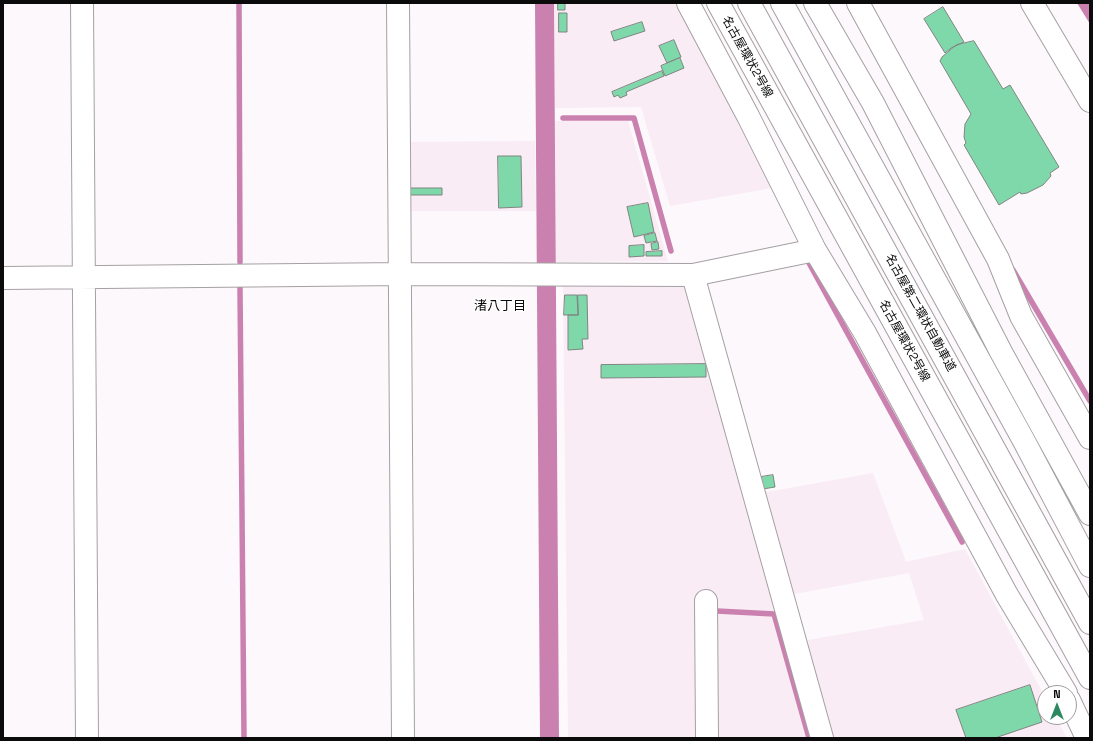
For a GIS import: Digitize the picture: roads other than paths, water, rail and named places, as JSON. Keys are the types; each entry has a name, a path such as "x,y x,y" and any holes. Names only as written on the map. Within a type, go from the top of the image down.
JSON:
{"main road":[{"path":"82,3 87,738"},
{"path":"398,3 403,738"},
{"path":"688,3 748,116 815,250 865,333 1007,595 1061,685"},
{"name":"名古屋環状2号線","path":"718,3 1090,678"},
{"name":"名古屋第二環状自動車道","path":"749,3 1090,623"},
{"path":"782,3 1024,441 1090,566"},
{"path":"816,3 873,103 1001,352 1090,514"},
{"path":"858,3 998,259 1021,316 1090,438"},
{"path":"1032,3 1090,100"},
{"path":"3,278 401,274 693,275 815,250"},
{"path":"693,275 822,738"},
{"path":"706,601 707,738"},
{"path":"1077,698 1090,703"},
{"path":"1077,717 1087,738"}],"waterway":[{"path":"239,3 240,262"},
{"path":"563,118 634,118 671,251"},
{"path":"809,263 962,542"},
{"path":"1013,270 1090,401"},
{"path":"240,288 244,738"},
{"path":"717,611 774,614 809,738"}],"district":[{"name":"渚八丁目","path":"500,306"}]}
